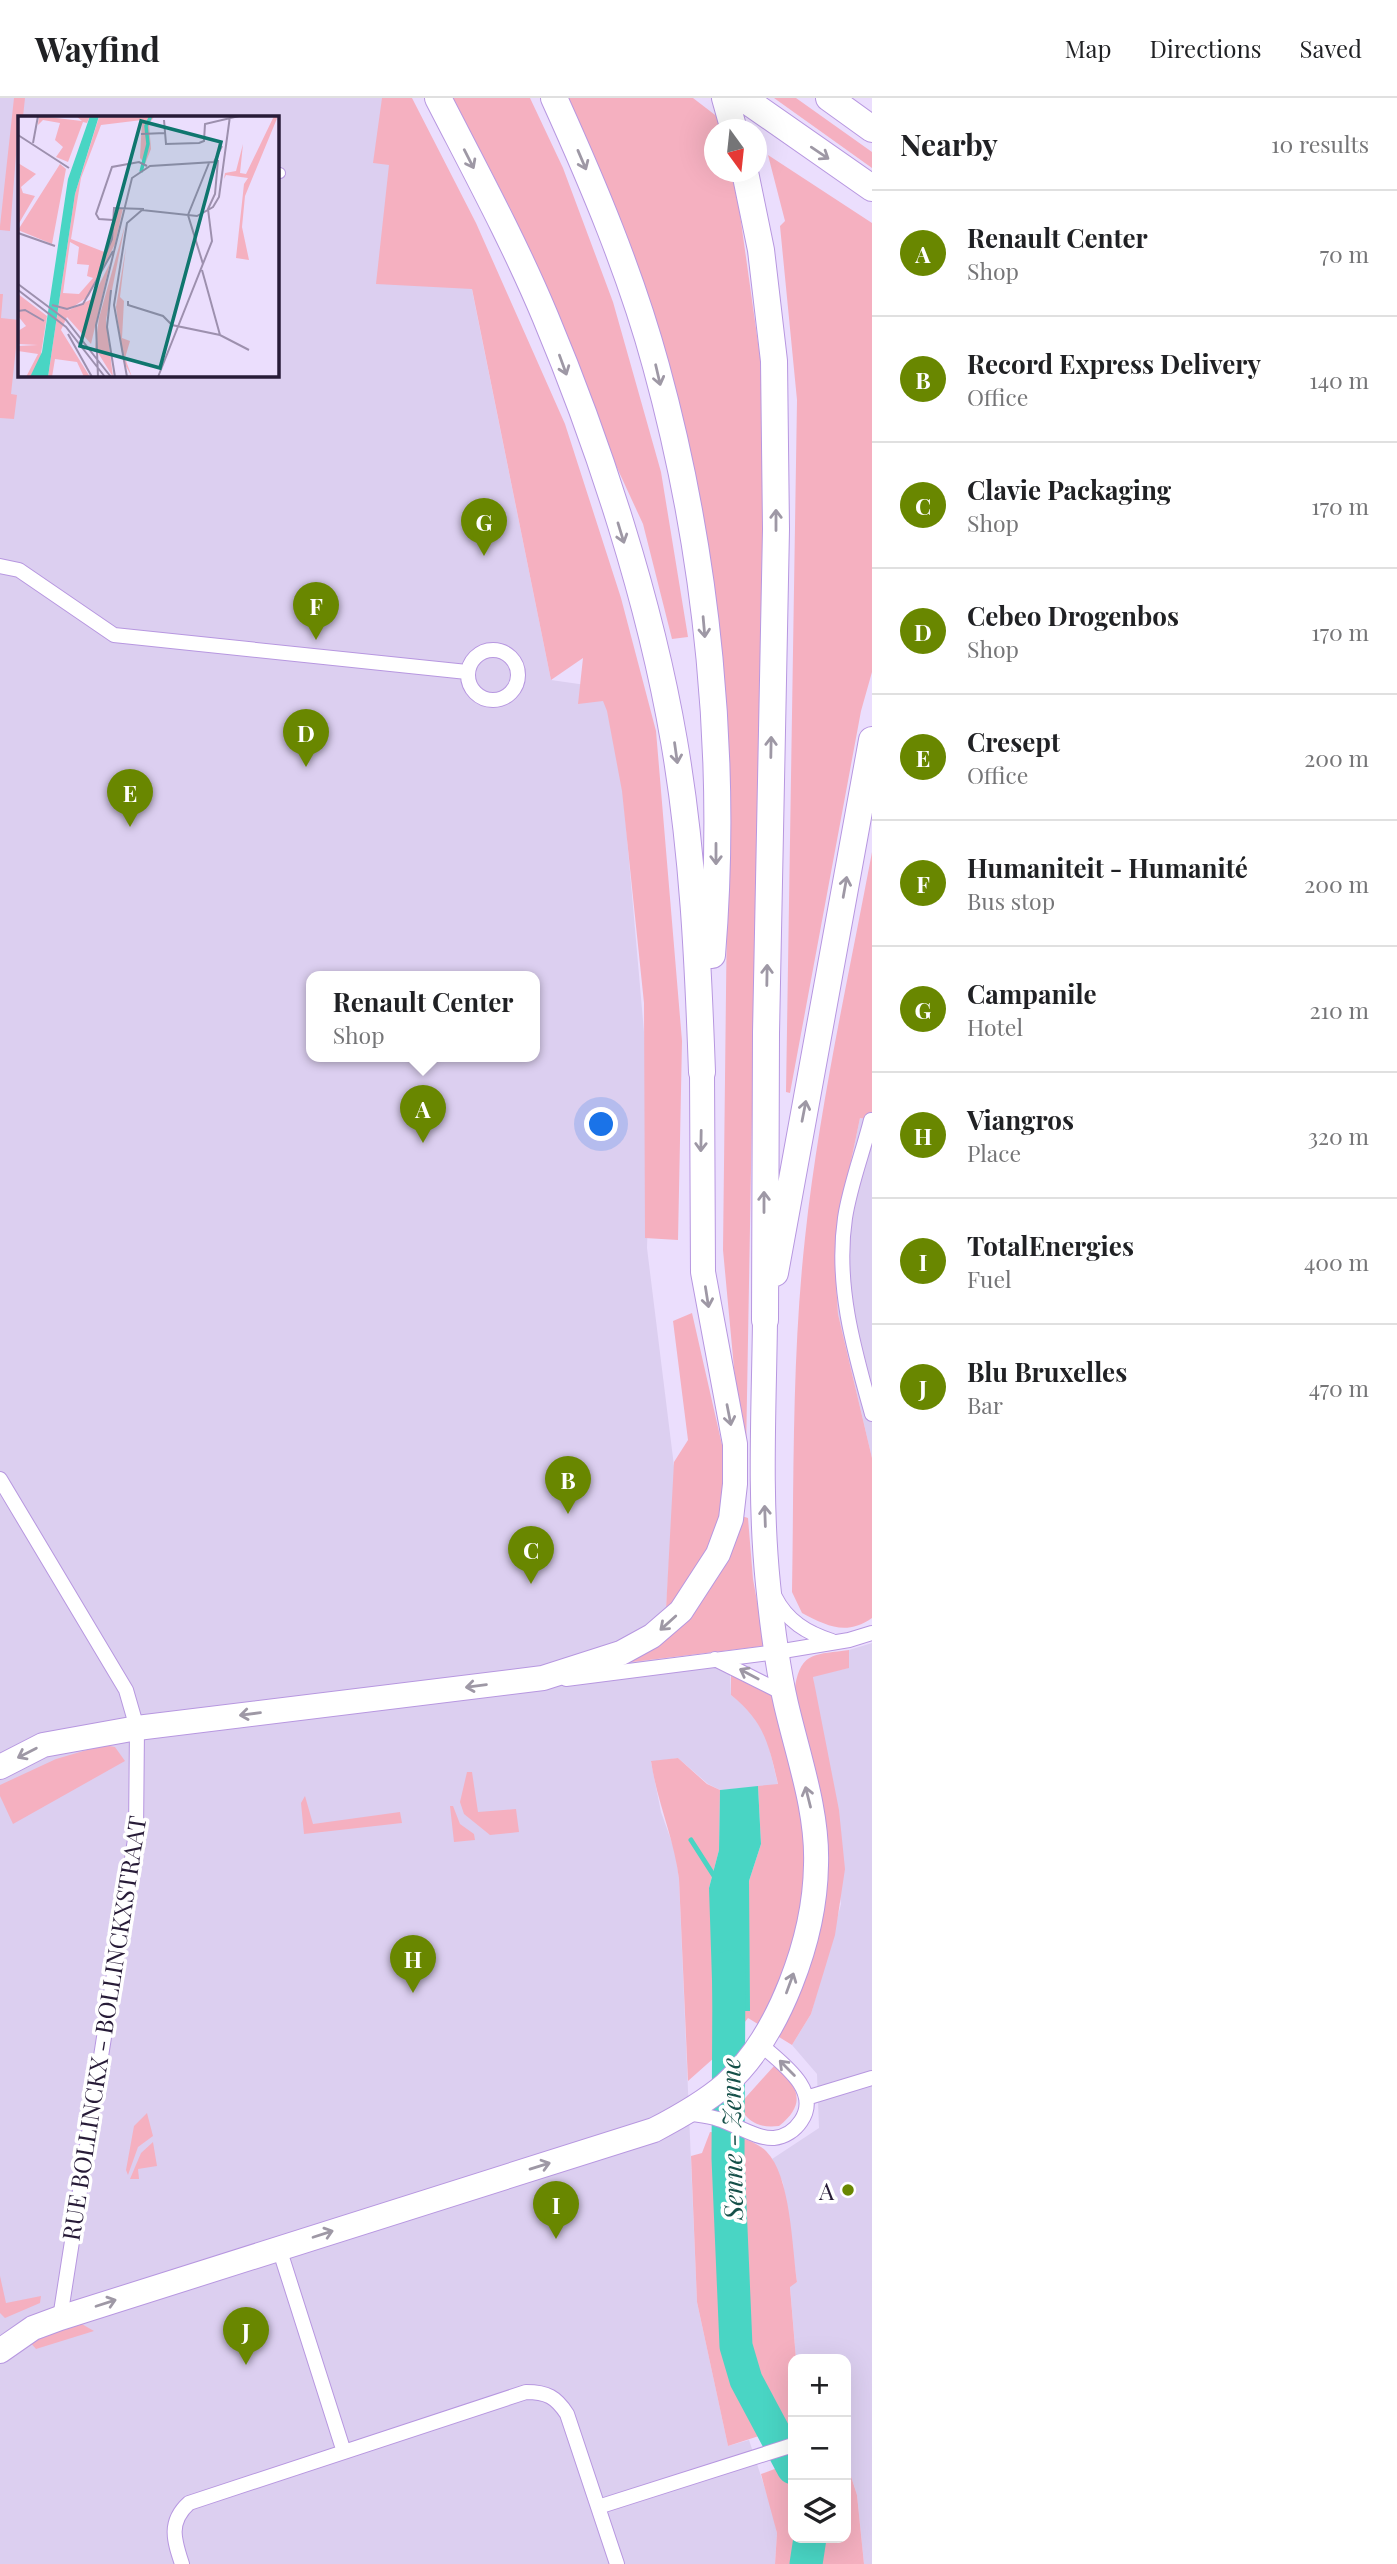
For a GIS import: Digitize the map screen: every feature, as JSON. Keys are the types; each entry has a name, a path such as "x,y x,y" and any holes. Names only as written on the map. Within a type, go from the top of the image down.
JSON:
{"highway":[{"path":"0,1767 43,1745 137,1728 543,1678 621,1653 652,1636 681,1611 718,1554 731,1519 735,1484 734,1444 703,1272 702,1072 693,870 674,738 645,611 601,468 545,316 438,98"},
{"path":"554,98 615,244 656,365 696,559 714,743 716,836 716,908 702,1072"},
{"path":"725,98 731,119"},
{"path":"743,98 872,188"},
{"path":"829,98 872,129"},
{"path":"0,2351 33,2328 60,2318 654,2130 686,2113 726,2084 760,2044 786,1994 802,1951 817,1864 812,1816 783,1693 777,1652 768,1584 763,1468 766,1020 776,528 775,401 774,361 761,250 747,182"},
{"path":"765,1320 786,1226 793,1165 872,740"}],"street":[{"path":"0,566 19,570 114,635 467,672"},
{"path":"871,1119 845,1218 844,1281 849,1331 872,1414"},
{"name":"RUE BOLLINCKX - BOLLINCKXSTRAAT","path":"0,1479 126,1690 137,1728 136,1833 60,2318"},
{"path":"768,1584 780,1607 793,1622 813,1635 836,1642"},
{"path":"543,1678 578,1679 714,1658 777,1652 872,1633"},
{"path":"714,1658 783,1693"},
{"path":"686,2113 718,2119 776,2138 794,2130 803,2119 806,2098 798,2080 760,2044"},
{"path":"806,2098 872,2078"},
{"path":"279,2248 344,2452"},
{"path":"182,2564 173,2530 175,2519 189,2503 526,2392 550,2395 567,2414 617,2564"},
{"path":"598,2507 788,2447"}],"shaded area":[{"path":"0,98 382,98 403,134 470,280 551,680 614,689 651,1112 647,1248 675,1474 666,1609 620,1663 729,1652 731,1695 748,1708 767,1738 778,1785 720,1790 708,1784 678,1758 651,1762 661,1812 675,1851 679,1879 697,2302 728,2446 749,2440 773,2512 777,2533 775,2564 0,2564"},
{"path":"14,98 25,98 23,116 18,116 10,231 0,230"},
{"path":"382,98 412,98 476,223 565,424 621,598 656,731 682,1041 678,1240 645,1238 644,1003 622,791 607,711 603,701 578,704 583,658 551,680 472,289 376,284 389,165 373,163"},
{"path":"453,98 530,98 563,168 613,302 661,472 688,637 672,639 643,524 607,446 554,308 511,210"},
{"path":"568,98 693,98 719,118 704,119 704,182 735,182 760,357 764,435 746,1453 737,1400 723,1250 728,822 714,601 680,409 616,210"},
{"path":"774,98 796,98 872,152 872,168"},
{"path":"768,155 872,223 872,672 861,711 790,1093 786,1092 797,400 780,226 785,221"},
{"path":"0,294 3,294 1,318 18,320 11,394 17,395 14,419 0,418"},
{"path":"872,852 872,1120 860,1118 839,1219 836,1282 838,1314 872,1458 872,1618 854,1627 845,1628 828,1625 802,1613 792,1592 796,1371 805,1238 818,1141"},
{"path":"860,1118 872,1120 872,1458 838,1314 836,1283 839,1219"},
{"path":"692,1313 725,1458 722,1510 748,1518 753,1579 765,1646 616,1664 666,1609 674,1462 688,1440 673,1321"},
{"path":"872,1643 872,2564 864,2564 857,2495 851,2476 851,2354 796,2354 790,2286 797,2282 783,2183 772,2159 819,2128 817,2074 792,2045 811,2014 841,1904 813,1676 848,1668 849,1650"},
{"path":"849,1650 849,1668 813,1677 839,1810 845,1869 835,1935 811,2014 792,2045 748,2018 724,2049 688,2081 679,1879 651,1761 678,1758 707,1784 720,1790 719,1850 709,1888 749,2011 749,1881 761,1844 758,1786 778,1784 764,1735 751,1714 731,1695 731,1672 749,1680 766,1693 795,1687 801,1666 812,1656"},
{"path":"104,1745 115,1747 125,1761 13,1824 0,1796 0,1785 56,1759"},
{"path":"467,1772 472,1772 478,1812 516,1809 519,1832 490,1835 464,1814 460,1802"},
{"path":"758,1786 761,1844 749,1881 750,2011 713,2011 709,1888 719,1850 720,1790"},
{"path":"305,1796 313,1824 400,1812 402,1823 304,1834 301,1803"},
{"path":"450,1806 453,1806 460,1824 474,1834 475,1840 454,1842"},
{"path":"774,2066 794,2088 796,2103 794,2110 779,2126 765,2126 751,2120 738,2106"},
{"path":"147,2113 153,2136 138,2147 128,2175 126,2170 134,2126"},
{"path":"710,2132 732,2135 766,2151 781,2177 792,2232 797,2282 790,2287 796,2354 788,2354 788,2543 851,2543 851,2476 857,2495 864,2564 775,2564 777,2533 761,2474 780,2467 762,2435 728,2446 697,2302 691,2156 702,2153"},
{"path":"153,2142 157,2166 138,2169 139,2179 130,2179 141,2153"},
{"path":"0,2276 6,2303 41,2296 40,2303 5,2318 0,2313"},
{"path":"80,2323 94,2331 36,2349 28,2340"}],"waterway":[{"path":"691,1840 716,1879"},
{"name":"Senne - Zenne","path":"729,1967 728,2158 736,2346 746,2380 788,2459"},
{"name":"Senne - Zenne","path":"806,2564 809,2543"}],"place":[{"name":"Campanile","path":"484,556"},
{"name":"Humaniteit - Humanité","path":"316,640"},
{"name":"Cebeo Drogenbos","path":"306,767"},
{"name":"Cresept","path":"130,827"},
{"name":"Renault Center","path":"423,1143"},
{"name":"Record Express Delivery","path":"568,1514"},
{"name":"Clavie Packaging","path":"531,1584"},
{"name":"Viangros","path":"413,1993"},
{"name":"A","path":"848,2190"},
{"name":"TotalEnergies","path":"556,2239"},
{"name":"Blu Bruxelles","path":"246,2365"}]}
